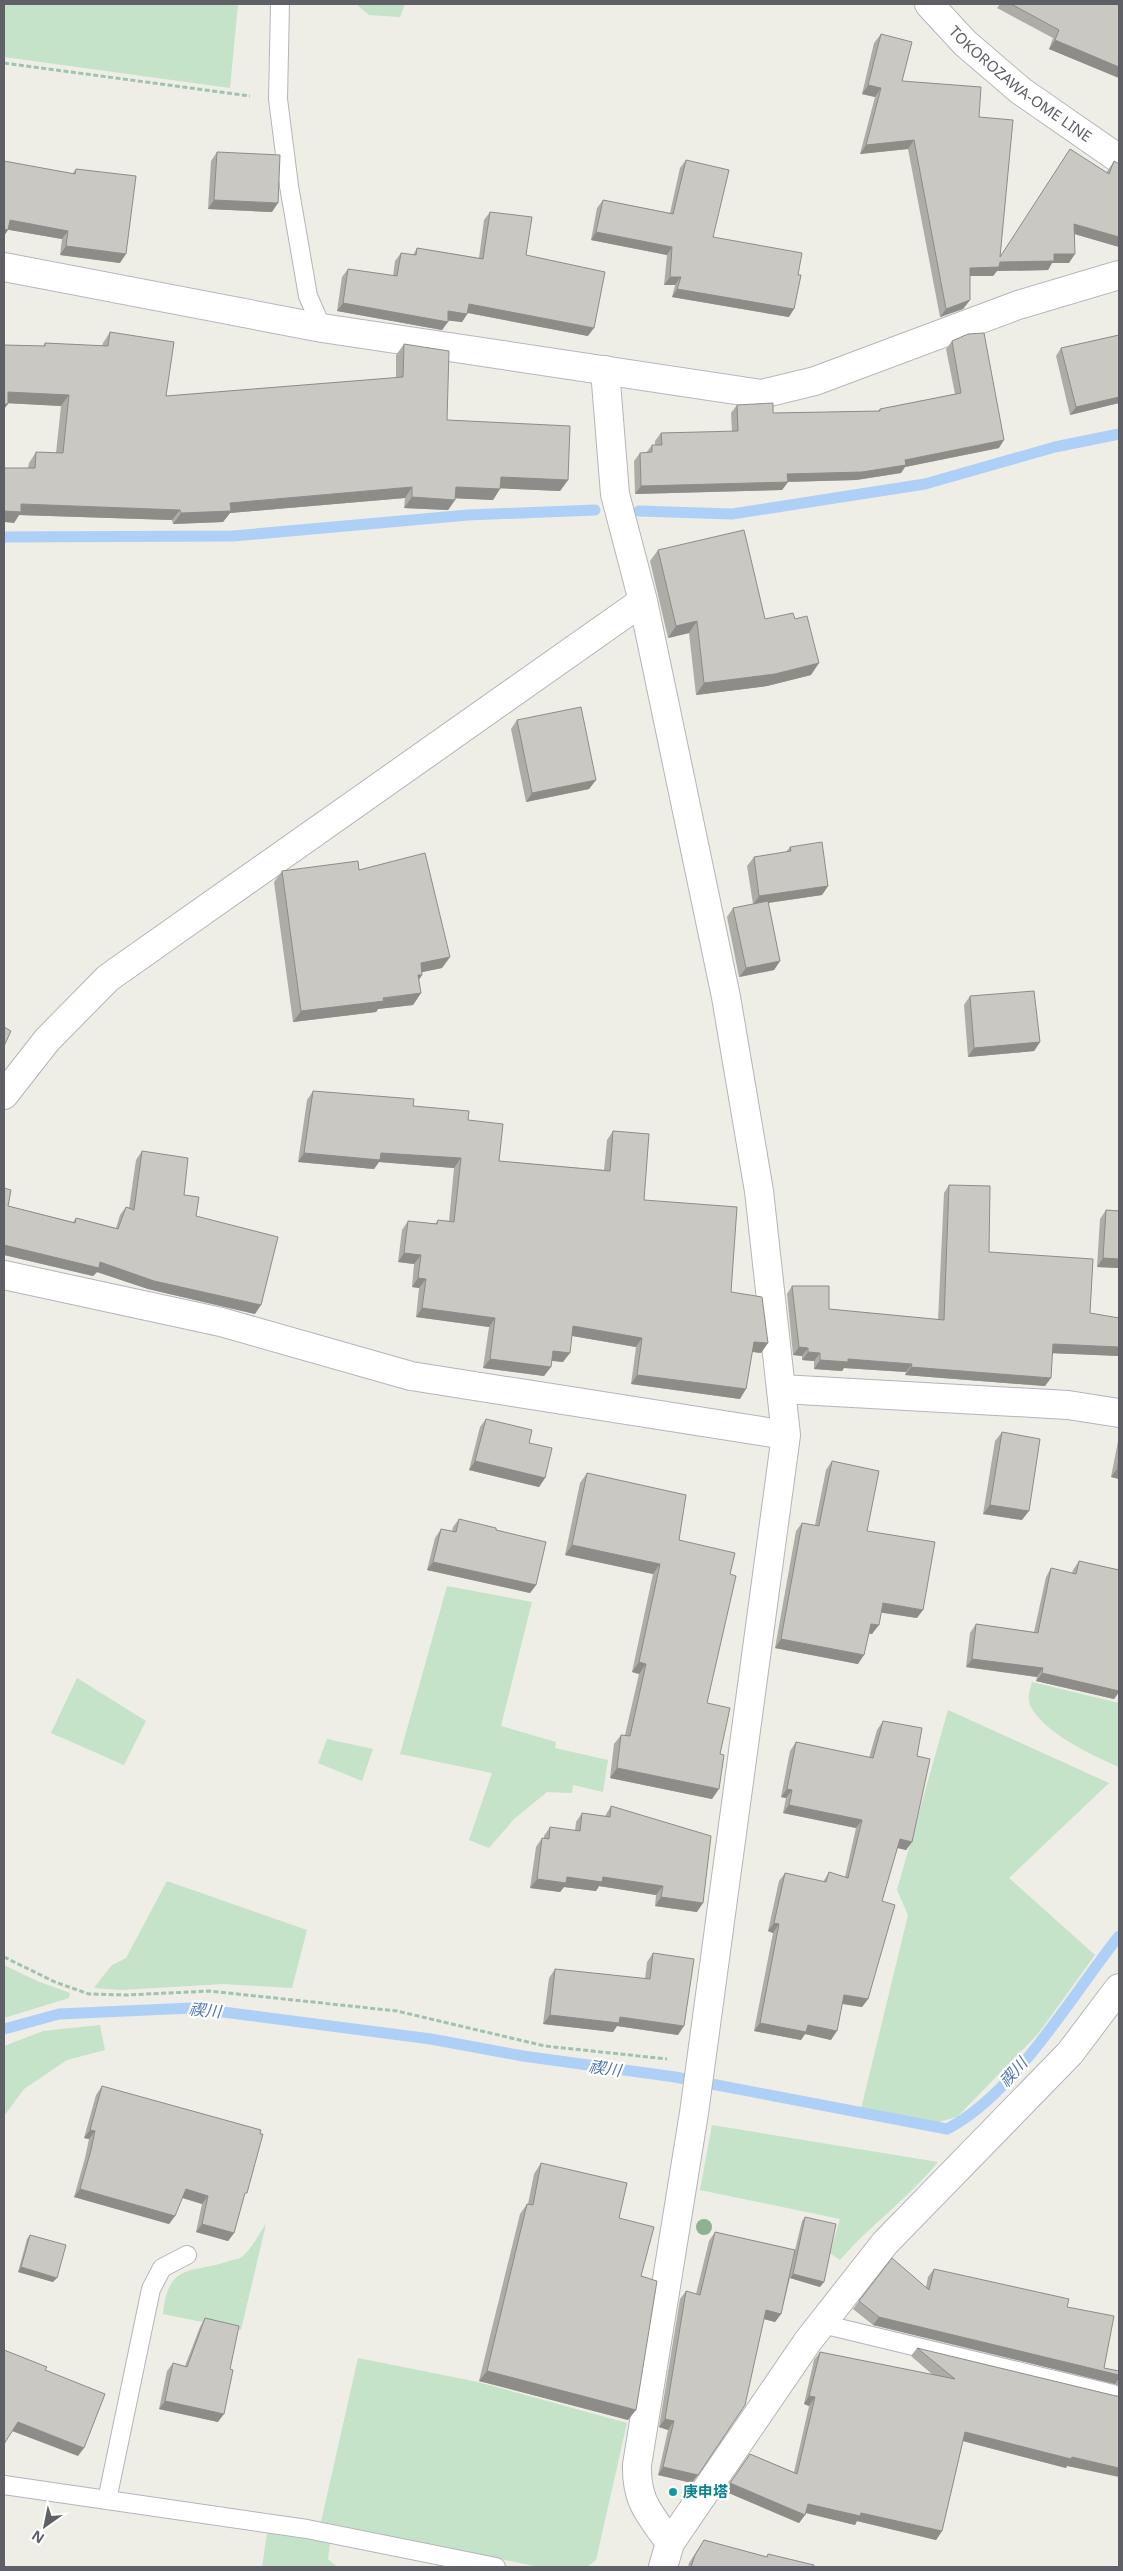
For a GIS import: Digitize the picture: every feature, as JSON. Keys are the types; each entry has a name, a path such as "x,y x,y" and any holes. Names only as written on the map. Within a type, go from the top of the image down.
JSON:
{"street":[{"name":"TOKOROZAWA-OME LINE","path":"929,4 965,43 1021,91 1119,159"},
{"path":"4,267 322,328 762,394 815,381 1018,305 1119,275"},
{"path":"605,370 615,494 643,601 728,1007 759,1191 786,1435 700,2067 637,2465 637,2485 643,2505 667,2555"},
{"path":"4,1095 47,1040 108,978 643,601"},
{"path":"4,1275 221,1322 411,1376 786,1435"},
{"path":"781,1388 1068,1405 1119,1413"},
{"path":"667,2555 822,2324 885,2243 1070,2053 1119,1988"}],"lane":[{"path":"280,4 278,99 288,186 308,296 322,328"},
{"path":"107,2500 151,2289 162,2268 187,2256"},
{"path":"822,2324 1113,2394"},
{"path":"4,2486 316,2530 496,2567"}],"path":[{"path":"4,63 278,99"},
{"path":"4,1957 55,1982 89,1994 128,1995 209,1991 387,2010 545,2046 700,2067"}],"green space":[{"path":"4,4 238,4 230,88 4,57"},
{"path":"356,4 405,4 400,17 369,15"},
{"path":"447,1586 532,1602 501,1726 556,1742 555,1748 608,1760 603,1792 573,1785 572,1793 547,1792 514,1819 489,1848 469,1840 492,1773 400,1754"},
{"path":"77,1678 146,1721 124,1765 51,1733"},
{"path":"1032,1682 1119,1703 1119,1767 1069,1742 1046,1725 1036,1715 1029,1702"},
{"path":"948,1710 1109,1783 1009,1878 1095,1955 1038,2034 957,2117 938,2122 925,2122 861,2109 908,1915 897,1890"},
{"path":"327,1739 373,1749 362,1781 318,1763"},
{"path":"167,1881 307,1930 292,1988 224,1984 121,1990 94,1988 111,1966 126,1958"},
{"path":"4,1965 37,1981 70,1993 69,1998 4,2018"},
{"path":"100,2025 105,2050 67,2060 24,2089 4,2116 4,2046 43,2031"},
{"path":"712,2125 938,2162 915,2188 840,2260 830,2253 840,2219 700,2190"},
{"path":"266,2224 241,2330 163,2314 166,2297 170,2286 176,2278 193,2270 242,2257"},
{"path":"358,2358 478,2382 627,2423 596,2560 587,2567 539,2567 321,2522"},
{"path":"267,2533 330,2543 328,2559 337,2567 262,2567"}],"building":[{"path":"1011,4 1119,4 1119,67 1055,40 1059,30"},
{"path":"881,34 912,42 902,81 981,87 979,117 1013,120 1000,257 1070,149 1109,174 1114,161 1119,164 1119,237 1074,224 1075,254 1054,254 1054,261 1000,262 999,267 970,268 970,300 946,309 914,140 866,145 881,88 868,85"},
{"path":"217,152 280,155 278,203 214,200"},
{"path":"686,160 729,170 713,237 802,253 798,275 801,275 794,309 677,289 681,277 670,277 672,247 596,232 603,200 673,214"},
{"path":"4,161 75,174 76,169 136,176 126,254 66,246 68,231 10,220 8,230 4,229"},
{"path":"490,212 532,217 526,255 605,272 594,328 469,304 467,314 448,311 448,322 343,303 348,269 397,276 401,253 416,255 417,248 483,259"},
{"path":"110,332 174,342 166,396 403,377 404,344 449,351 447,420 570,426 568,480 501,477 500,489 456,487 455,500 412,497 412,487 230,503 231,511 181,513 180,510 21,504 21,512 4,511 4,468 35,468 36,452 63,453 69,395 8,392 8,404 4,404 4,345 45,346 45,343 108,346"},
{"path":"984,333 1004,440 905,460 906,465 862,472 787,474 788,482 641,486 640,453 652,452 652,445 662,445 661,433 738,431 737,405 773,403 773,413 880,411 880,409 961,393 952,341 968,334"},
{"path":"1119,335 1119,397 1076,407 1061,348"},
{"path":"744,530 765,619 793,613 795,619 807,616 819,663 775,674 704,683 697,621 676,626 658,550"},
{"path":"581,707 596,780 532,793 517,720"},
{"path":"822,842 828,886 759,896 754,857 791,851 790,847"},
{"path":"425,853 450,957 421,963 422,975 418,975 421,993 383,998 384,1001 301,1011 282,871 358,861 359,870"},
{"path":"768,901 780,961 746,968 733,908"},
{"path":"1034,991 1040,1042 974,1048 970,996"},
{"path":"4,1027 11,1031 4,1046"},
{"path":"313,1091 414,1099 413,1106 469,1111 468,1120 503,1124 499,1161 610,1171 613,1131 649,1134 644,1200 737,1207 731,1292 762,1297 768,1343 754,1342 746,1389 637,1375 642,1338 573,1326 570,1353 553,1351 551,1367 490,1359 495,1318 422,1308 426,1279 418,1278 421,1255 404,1253 408,1221 437,1224 438,1220 454,1222 461,1158 381,1153 380,1160 304,1153"},
{"path":"142,1151 188,1158 184,1195 199,1197 196,1216 278,1237 261,1305 154,1281 100,1262 99,1268 4,1245 4,1188 11,1190 8,1206 75,1223 76,1218 118,1229 126,1207 134,1210"},
{"path":"949,1185 990,1186 989,1252 1093,1259 1090,1313 1119,1318 1119,1347 1053,1344 1051,1378 911,1367 912,1364 848,1359 848,1362 820,1360 820,1353 808,1352 808,1348 799,1347 792,1286 829,1286 829,1309 944,1320"},
{"path":"1106,1210 1119,1211 1119,1259 1103,1258"},
{"path":"486,1419 532,1430 529,1443 552,1448 545,1478 475,1461"},
{"path":"1002,1432 1040,1439 1029,1511 990,1505"},
{"path":"832,1461 879,1471 867,1531 935,1542 923,1610 883,1603 879,1625 871,1624 864,1655 781,1639 802,1523 819,1526"},
{"path":"587,1473 686,1495 679,1540 735,1553 730,1574 736,1576 707,1703 730,1708 720,1754 724,1755 719,1789 617,1768 621,1735 630,1736 646,1664 639,1662 660,1564 572,1545"},
{"path":"459,1519 546,1542 536,1585 433,1562 441,1529 456,1532"},
{"path":"1079,1561 1119,1570 1119,1691 1042,1673 1043,1668 972,1659 976,1624 1038,1633 1051,1568 1076,1574"},
{"path":"883,1721 922,1728 917,1756 930,1759 912,1842 900,1839 882,1901 895,1905 868,1999 844,1995 837,2031 808,2025 806,2032 760,2023 779,1924 774,1923 785,1873 826,1882 829,1872 848,1878 862,1820 789,1805 792,1790 787,1789 796,1742 873,1758"},
{"path":"611,1806 711,1836 703,1903 661,1897 663,1886 603,1877 602,1882 567,1877 566,1883 537,1879 542,1838 549,1839 550,1827 580,1831 582,1813 610,1817"},
{"path":"653,1953 694,1959 684,2026 620,2017 619,2023 550,2015 555,1969 650,1979"},
{"path":"102,2086 261,2130 260,2134 263,2134 234,2233 202,2224 208,2196 186,2189 175,2216 80,2189 91,2150 95,2131 90,2130"},
{"path":"541,2163 627,2183 619,2218 654,2227 641,2276 657,2281 636,2410 487,2371 527,2204 533,2205"},
{"path":"805,2217 836,2224 824,2282 793,2274"},
{"path":"715,2232 795,2250 781,2314 766,2310 745,2405 698,2475 663,2467 674,2421 665,2419 686,2291 700,2295"},
{"path":"30,2235 66,2245 57,2278 21,2267"},
{"path":"892,2258 929,2290 934,2269 1069,2299 1067,2307 1114,2316 1104,2368 1119,2371 1119,2375 879,2317 859,2301"},
{"path":"205,2318 239,2326 230,2369 233,2370 224,2414 165,2401 173,2363 187,2367"},
{"path":"917,2348 1119,2396 1119,2468 1072,2457 1071,2459 965,2432 942,2531 861,2513 860,2516 808,2504 805,2515 730,2483 750,2454 797,2474 815,2397 809,2396 820,2352 955,2379"},
{"path":"4,2350 47,2367 45,2370 105,2394 84,2448 18,2422 4,2444"},
{"path":"704,2540 767,2557 768,2554 814,2565 813,2567 691,2567 695,2555"}],"waterway":[{"path":"639,511 732,514 925,484 1055,447 1119,434"},
{"path":"4,537 233,536 468,515 595,510"},
{"name":"禊川","path":"4,2029 59,2014 192,2008 431,2039 523,2056 675,2077 947,2129 972,2113 1019,2068 1062,2014 1119,1936"}],"place":[{"name":"庚申塔","path":"673,2492"}]}
